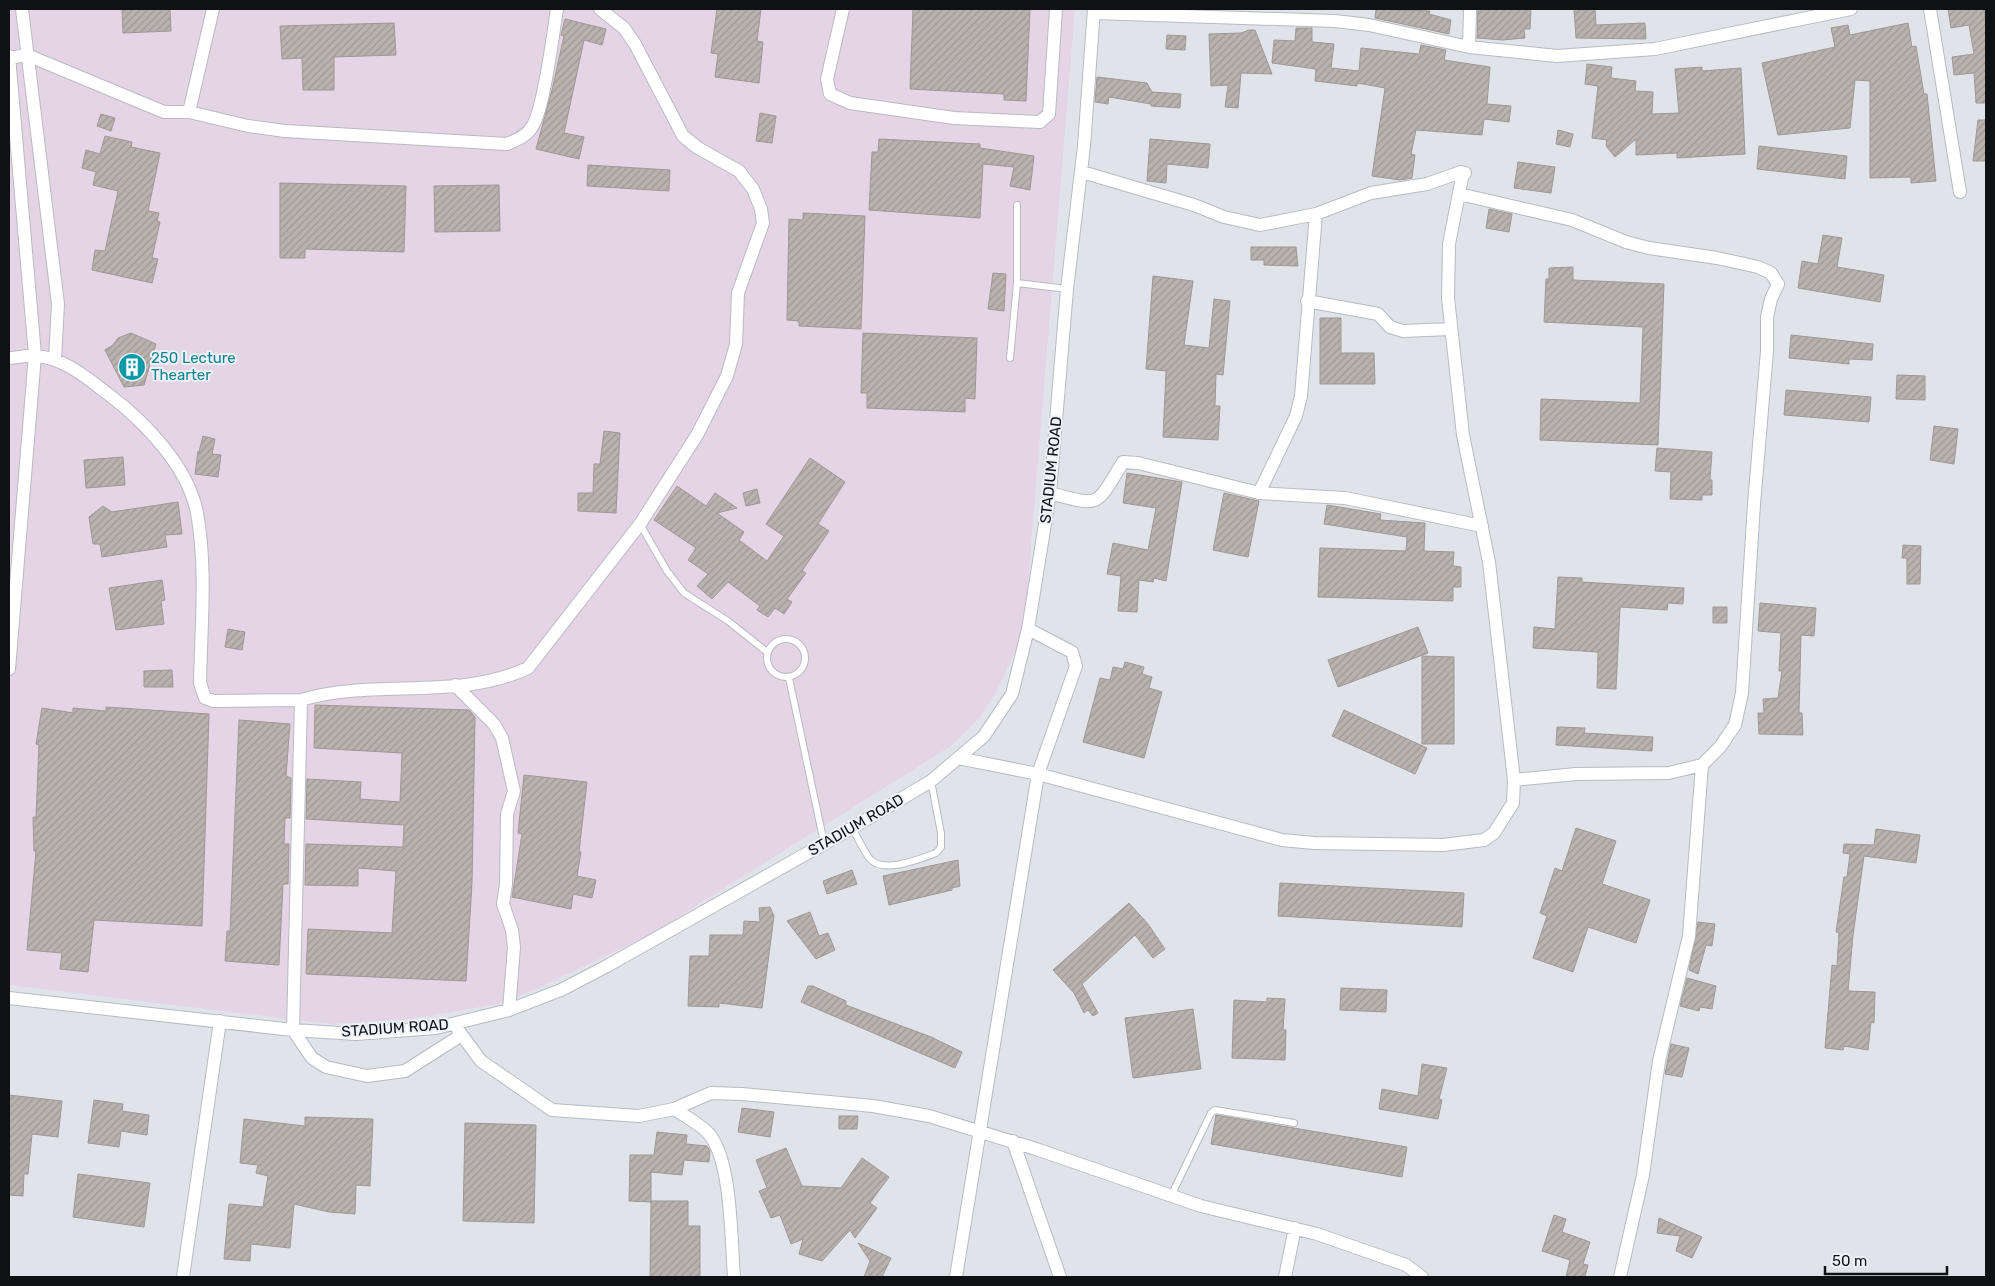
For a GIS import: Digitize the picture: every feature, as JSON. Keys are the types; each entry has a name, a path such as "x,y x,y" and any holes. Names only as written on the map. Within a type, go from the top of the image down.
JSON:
{"street":[{"path":"22,9 58,304 55,359"},
{"path":"189,112 213,9"},
{"path":"9,669 35,356 9,57 27,56 164,112 189,112 248,126 285,131 507,144 523,136 533,127 539,109 557,9"},
{"path":"9,358 35,356 55,359 85,377 132,413 159,440 187,485 196,512 202,578 200,683 205,698 214,701 300,700 342,690 455,685 508,677 528,668 640,524 697,435 727,376 736,344 738,293 763,223 761,209 748,183 739,171 720,158 698,148 683,136 635,44 624,28 600,9"},
{"path":"843,9 827,79 830,94 850,103 954,118 1040,122 1049,114 1056,9"},
{"path":"1469,47 1470,9"},
{"path":"1094,11 1335,21 1370,25 1469,47 1557,56 1655,49 1831,11 1851,9"},
{"path":"1930,9 1960,192"},
{"name":"STADIUM ROAD","path":"9,998 293,1030 356,1034 436,1028 509,1010 561,990 607,966 852,828 931,781 984,736 1012,694 1028,629 1050,493 1067,289 1082,172 1094,11"},
{"path":"958,758 1038,774 1282,840 1314,843 1443,845 1484,840 1494,833 1514,803 1514,780 1489,562 1463,435 1451,329 1447,271 1459,194 1462,178 1465,173 1461,172 1427,184 1371,193 1316,214 1260,225 1250,225 1194,205 1082,172"},
{"path":"1459,194 1572,220 1626,242 1649,248 1717,258 1758,267 1771,273 1777,279 1778,284 1771,299 1767,317 1767,351 1754,504 1742,693 1735,725 1720,747 1702,764 1669,773 1576,774 1514,780"},
{"path":"1259,493 1296,416 1301,396 1307,301 1316,214"},
{"path":"1307,301 1378,314 1390,327 1403,331 1451,329"},
{"path":"1050,493 1088,503 1100,499 1123,462 1138,463 1259,493 1345,498 1482,526"},
{"path":"956,1277 1038,774 1075,670 1076,662 1070,650 1028,629"},
{"path":"455,685 494,724 502,738 514,791 506,814 506,884 503,904 512,930 514,947 509,1010"},
{"path":"300,700 293,1030 312,1058 326,1067 367,1076 405,1071 460,1036"},
{"path":"1620,1277 1644,1175 1659,1061 1689,936 1702,764"},
{"path":"183,1277 220,1022"},
{"path":"455,1023 460,1036 481,1060 552,1110 639,1116 674,1109 710,1093 742,1094 872,1106 929,1116 980,1130 1201,1206 1317,1234 1406,1265 1422,1277"},
{"path":"674,1109 708,1132 724,1164 734,1277"},
{"path":"1013,1141 1060,1277"},
{"path":"1284,1277 1295,1228"}],"lane":[{"path":"1010,358 1017,283 1017,204"},
{"path":"1017,283 1067,289"},
{"path":"640,524 667,571 684,593 728,621 767,652"},
{"path":"782,639 789,639 801,646 805,658 804,665 795,675 789,678 782,678 770,671 766,658 771,646 782,639"},
{"path":"789,678 824,843"},
{"path":"852,828 871,860 887,867 936,853 941,847 941,833 931,781"},
{"path":"1171,1196 1211,1113 1215,1110 1294,1123"}],"shaded area":[{"path":"9,9 1075,9 1024,632 997,691 980,717 951,746 651,934 543,986 498,1004 410,1019 330,1024 9,985"}],"building":[{"path":"122,9 170,9 171,31 123,33"},
{"path":"717,9 761,9 757,41 763,42 759,83 715,77 718,54 711,53"},
{"path":"913,9 1030,9 1026,101 1004,100 1004,94 910,89"},
{"path":"1376,9 1430,11 1429,14 1451,20 1449,34 1375,18"},
{"path":"1478,9 1531,9 1530,29 1524,29 1525,38 1503,40 1477,38"},
{"path":"1574,9 1595,9 1596,25 1645,23 1646,39 1576,38"},
{"path":"1948,9 1984,9 1986,24 1986,103 1976,103 1974,73 1954,75 1952,57 1974,54 1969,25 1951,28"},
{"path":"565,19 606,29 602,45 584,40 564,133 584,137 579,159 536,149 552,90 564,36 561,35"},
{"path":"394,23 396,55 334,57 334,90 303,90 302,58 282,59 280,26"},
{"path":"1908,23 1912,47 1916,46 1924,94 1927,94 1936,181 1911,183 1911,177 1870,178 1870,81 1855,80 1850,128 1778,135 1762,63 1835,47 1831,28 1848,25 1850,35"},
{"path":"1296,28 1312,28 1312,42 1334,44 1331,68 1359,71 1361,48 1419,54 1421,45 1446,50 1444,60 1490,67 1487,104 1511,106 1509,122 1484,119 1482,135 1416,130 1411,154 1415,155 1412,178 1400,180 1372,176 1385,88 1357,83 1357,86 1315,81 1316,69 1272,63 1274,40 1295,41"},
{"path":"1255,30 1272,74 1241,73 1238,108 1225,107 1228,85 1211,86 1209,34 1241,33"},
{"path":"1167,35 1186,36 1185,50 1166,49"},
{"path":"1587,64 1612,67 1611,78 1636,81 1635,91 1653,92 1652,114 1679,113 1675,69 1702,67 1702,71 1741,68 1745,154 1677,158 1677,153 1636,155 1636,139 1615,157 1606,146 1607,140 1592,138 1598,86 1585,84"},
{"path":"1097,77 1147,83 1152,92 1181,94 1180,108 1151,106 1151,104 1109,97 1108,104 1095,102"},
{"path":"760,113 776,116 772,143 756,141"},
{"path":"101,114 115,118 111,131 97,126"},
{"path":"1978,120 1986,120 1986,161 1973,161"},
{"path":"1558,130 1573,134 1570,147 1556,144"},
{"path":"105,136 132,142 131,147 160,153 148,211 159,213 157,221 160,222 152,258 158,259 152,283 92,270 95,250 105,251 118,191 93,185 96,172 82,168 86,150 100,154"},
{"path":"879,139 980,144 980,148 1034,156 1030,190 1010,186 1014,167 983,164 980,218 869,210 872,152 878,152"},
{"path":"1150,139 1210,144 1208,168 1167,164 1166,183 1147,181"},
{"path":"1759,146 1847,156 1845,179 1757,169"},
{"path":"1518,162 1555,167 1551,193 1514,188"},
{"path":"588,165 670,170 669,191 587,186"},
{"path":"280,183 406,186 404,252 305,249 305,258 280,258"},
{"path":"499,185 500,231 435,232 434,186"},
{"path":"1489,209 1512,214 1509,232 1486,228"},
{"path":"803,213 865,216 861,329 799,326 799,321 787,320 789,219 803,220"},
{"path":"1823,235 1842,238 1837,267 1884,275 1880,302 1798,288 1802,261 1818,264"},
{"path":"1251,247 1296,247 1298,266 1264,265 1264,260 1251,260"},
{"path":"1573,267 1573,280 1664,284 1658,445 1540,440 1541,399 1640,403 1643,327 1544,322 1546,279 1549,279 1549,268"},
{"path":"993,273 1006,274 1004,311 988,309"},
{"path":"1153,276 1193,281 1184,345 1209,348 1214,299 1230,301 1223,375 1216,374 1215,406 1220,406 1218,440 1163,437 1166,371 1146,369"},
{"path":"1320,318 1341,318 1341,353 1374,353 1375,384 1320,384"},
{"name":"250 Lecture Thearter","path":"131,333 156,344 144,385 124,387 105,350 113,345 118,338"},
{"path":"863,333 977,338 975,399 965,398 965,412 867,408 867,393 861,393"},
{"path":"1791,335 1873,344 1872,360 1849,359 1849,364 1789,358"},
{"path":"1897,375 1925,376 1925,400 1896,399"},
{"path":"1786,390 1871,397 1869,422 1784,415"},
{"path":"1934,426 1958,429 1954,464 1930,460"},
{"path":"604,431 620,433 616,513 578,511 578,493 593,493 594,464 600,464"},
{"path":"203,436 215,439 212,454 221,455 218,477 195,474 198,451"},
{"path":"1657,448 1712,452 1710,480 1712,480 1712,495 1702,495 1702,500 1670,499 1671,472 1655,471"},
{"path":"123,457 125,485 86,488 84,460"},
{"path":"810,458 845,482 818,524 829,531 802,571 806,573 787,599 792,602 784,614 775,608 768,617 757,610 760,606 728,582 712,599 697,586 708,574 688,560 696,548 654,520 677,486 706,506 715,493 737,508 717,513 744,532 739,540 767,561 784,536 766,524"},
{"path":"1127,473 1182,482 1166,581 1154,578 1153,582 1139,580 1137,612 1118,611 1121,576 1107,574 1113,543 1148,550 1156,508 1123,503"},
{"path":"757,489 760,503 746,506 743,493"},
{"path":"1224,493 1259,501 1248,557 1213,550"},
{"path":"178,502 182,534 165,535 167,547 102,557 100,544 93,544 89,517 103,506 112,512"},
{"path":"1327,505 1381,514 1380,520 1425,523 1424,551 1454,552 1453,566 1461,567 1461,587 1453,587 1453,601 1318,597 1320,548 1406,551 1407,537 1324,524"},
{"path":"1903,545 1921,546 1920,584 1907,584 1907,558 1902,558"},
{"path":"1558,577 1582,578 1582,582 1684,588 1683,604 1668,603 1667,610 1620,607 1616,689 1597,688 1598,652 1533,648 1534,627 1555,629"},
{"path":"162,580 165,600 161,601 164,624 116,630 109,588"},
{"path":"1760,603 1816,608 1814,636 1801,635 1799,713 1802,713 1803,735 1759,734 1758,713 1764,713 1763,699 1778,698 1782,671 1779,671 1781,633 1758,631"},
{"path":"1713,607 1727,607 1727,623 1713,623"},
{"path":"1418,627 1428,653 1338,687 1328,660"},
{"path":"228,629 245,632 242,650 225,647"},
{"path":"1422,656 1454,657 1454,744 1422,744"},
{"path":"1125,662 1144,667 1142,674 1152,677 1149,688 1162,692 1144,758 1083,742 1100,678 1110,680 1113,667 1123,669"},
{"path":"172,670 173,687 144,687 144,671"},
{"path":"315,705 469,710 475,717 472,883 466,981 306,974 308,929 392,933 396,871 358,868 358,886 305,885 306,844 403,847 404,825 306,819 307,779 361,782 360,799 400,802 402,753 314,748"},
{"path":"106,707 209,714 202,926 94,920 88,972 60,969 62,953 27,950 36,851 34,851 33,817 36,817 39,745 36,744 42,708 73,713 73,708 106,711"},
{"path":"1344,710 1427,748 1415,774 1332,736"},
{"path":"239,720 290,724 286,776 291,778 290,818 285,818 284,844 289,844 288,884 283,884 279,965 225,961 227,931 230,931"},
{"path":"1557,727 1585,728 1584,733 1653,737 1652,751 1556,745"},
{"path":"524,775 587,782 577,876 596,880 592,898 573,894 571,909 512,897 522,834 518,833"},
{"path":"1576,828 1616,841 1602,884 1650,900 1636,943 1588,927 1573,972 1533,958 1547,916 1540,913 1555,868 1562,871"},
{"path":"1876,829 1920,835 1916,863 1864,856 1853,935 1848,991 1875,992 1874,1023 1871,1022 1868,1050 1844,1046 1843,1050 1825,1048 1832,965 1837,966 1839,933 1836,932 1844,877 1847,877 1850,854 1843,853 1844,844 1874,845"},
{"path":"958,860 960,886 952,888 952,890 889,905 883,876"},
{"path":"852,870 857,884 827,894 823,881"},
{"path":"1280,883 1464,893 1462,927 1278,916"},
{"path":"1129,903 1148,924 1165,949 1153,958 1135,935 1082,984 1098,1013 1093,1016 1088,1010 1084,1013 1074,993 1053,970"},
{"path":"770,907 774,916 762,1008 719,1003 719,1007 688,1006 690,956 709,956 710,935 743,935 744,921 760,922 759,908"},
{"path":"810,912 819,936 828,933 835,950 816,959 787,921"},
{"path":"1698,922 1715,924 1712,946 1706,945 1698,974 1689,970"},
{"path":"1687,978 1716,986 1712,1009 1700,1007 1699,1011 1680,1006"},
{"path":"808,986 813,986 846,1001 846,1005 931,1037 962,1052 955,1068 801,1002"},
{"path":"1341,988 1387,990 1386,1012 1340,1010"},
{"path":"1267,998 1285,999 1283,1030 1286,1030 1285,1060 1232,1058 1234,1000 1267,1002"},
{"path":"1193,1009 1201,1069 1133,1078 1125,1018"},
{"path":"1671,1044 1689,1048 1682,1077 1665,1074"},
{"path":"1422,1064 1447,1068 1439,1099 1442,1100 1438,1119 1379,1109 1382,1089 1418,1096"},
{"path":"9,1095 62,1101 58,1137 32,1134 28,1174 24,1174 23,1196 9,1195"},
{"path":"94,1100 123,1104 122,1111 149,1115 147,1135 121,1131 119,1147 88,1143"},
{"path":"742,1108 774,1112 770,1137 738,1132"},
{"path":"1216,1115 1407,1147 1402,1177 1211,1144"},
{"path":"839,1116 858,1116 857,1129 839,1129"},
{"path":"305,1117 373,1119 370,1186 356,1185 355,1214 329,1212 294,1204 290,1248 251,1244 250,1261 224,1259 229,1204 263,1207 268,1176 256,1173 258,1165 240,1163 244,1119 305,1126"},
{"path":"465,1123 536,1125 534,1223 463,1221"},
{"path":"657,1132 687,1135 686,1144 707,1146 710,1151 709,1162 684,1160 682,1175 651,1172 651,1202 629,1201 630,1155 654,1155"},
{"path":"786,1148 802,1186 841,1188 862,1158 889,1177 870,1203 877,1208 855,1238 850,1230 822,1261 799,1254 803,1239 791,1244 780,1215 771,1218 759,1191 767,1188 756,1160"},
{"path":"78,1174 150,1183 144,1227 73,1217"},
{"path":"651,1201 688,1201 688,1226 700,1226 700,1277 650,1277"},
{"path":"1554,1215 1566,1219 1562,1232 1590,1242 1583,1264 1588,1265 1585,1277 1566,1277 1570,1260 1542,1251"},
{"path":"1659,1218 1702,1237 1692,1258 1676,1251 1680,1236 1657,1233"},
{"path":"858,1243 891,1258 882,1277 864,1277 870,1261"}],"place":[{"name":"250 Lecture Thearter","path":"132,367"}]}
